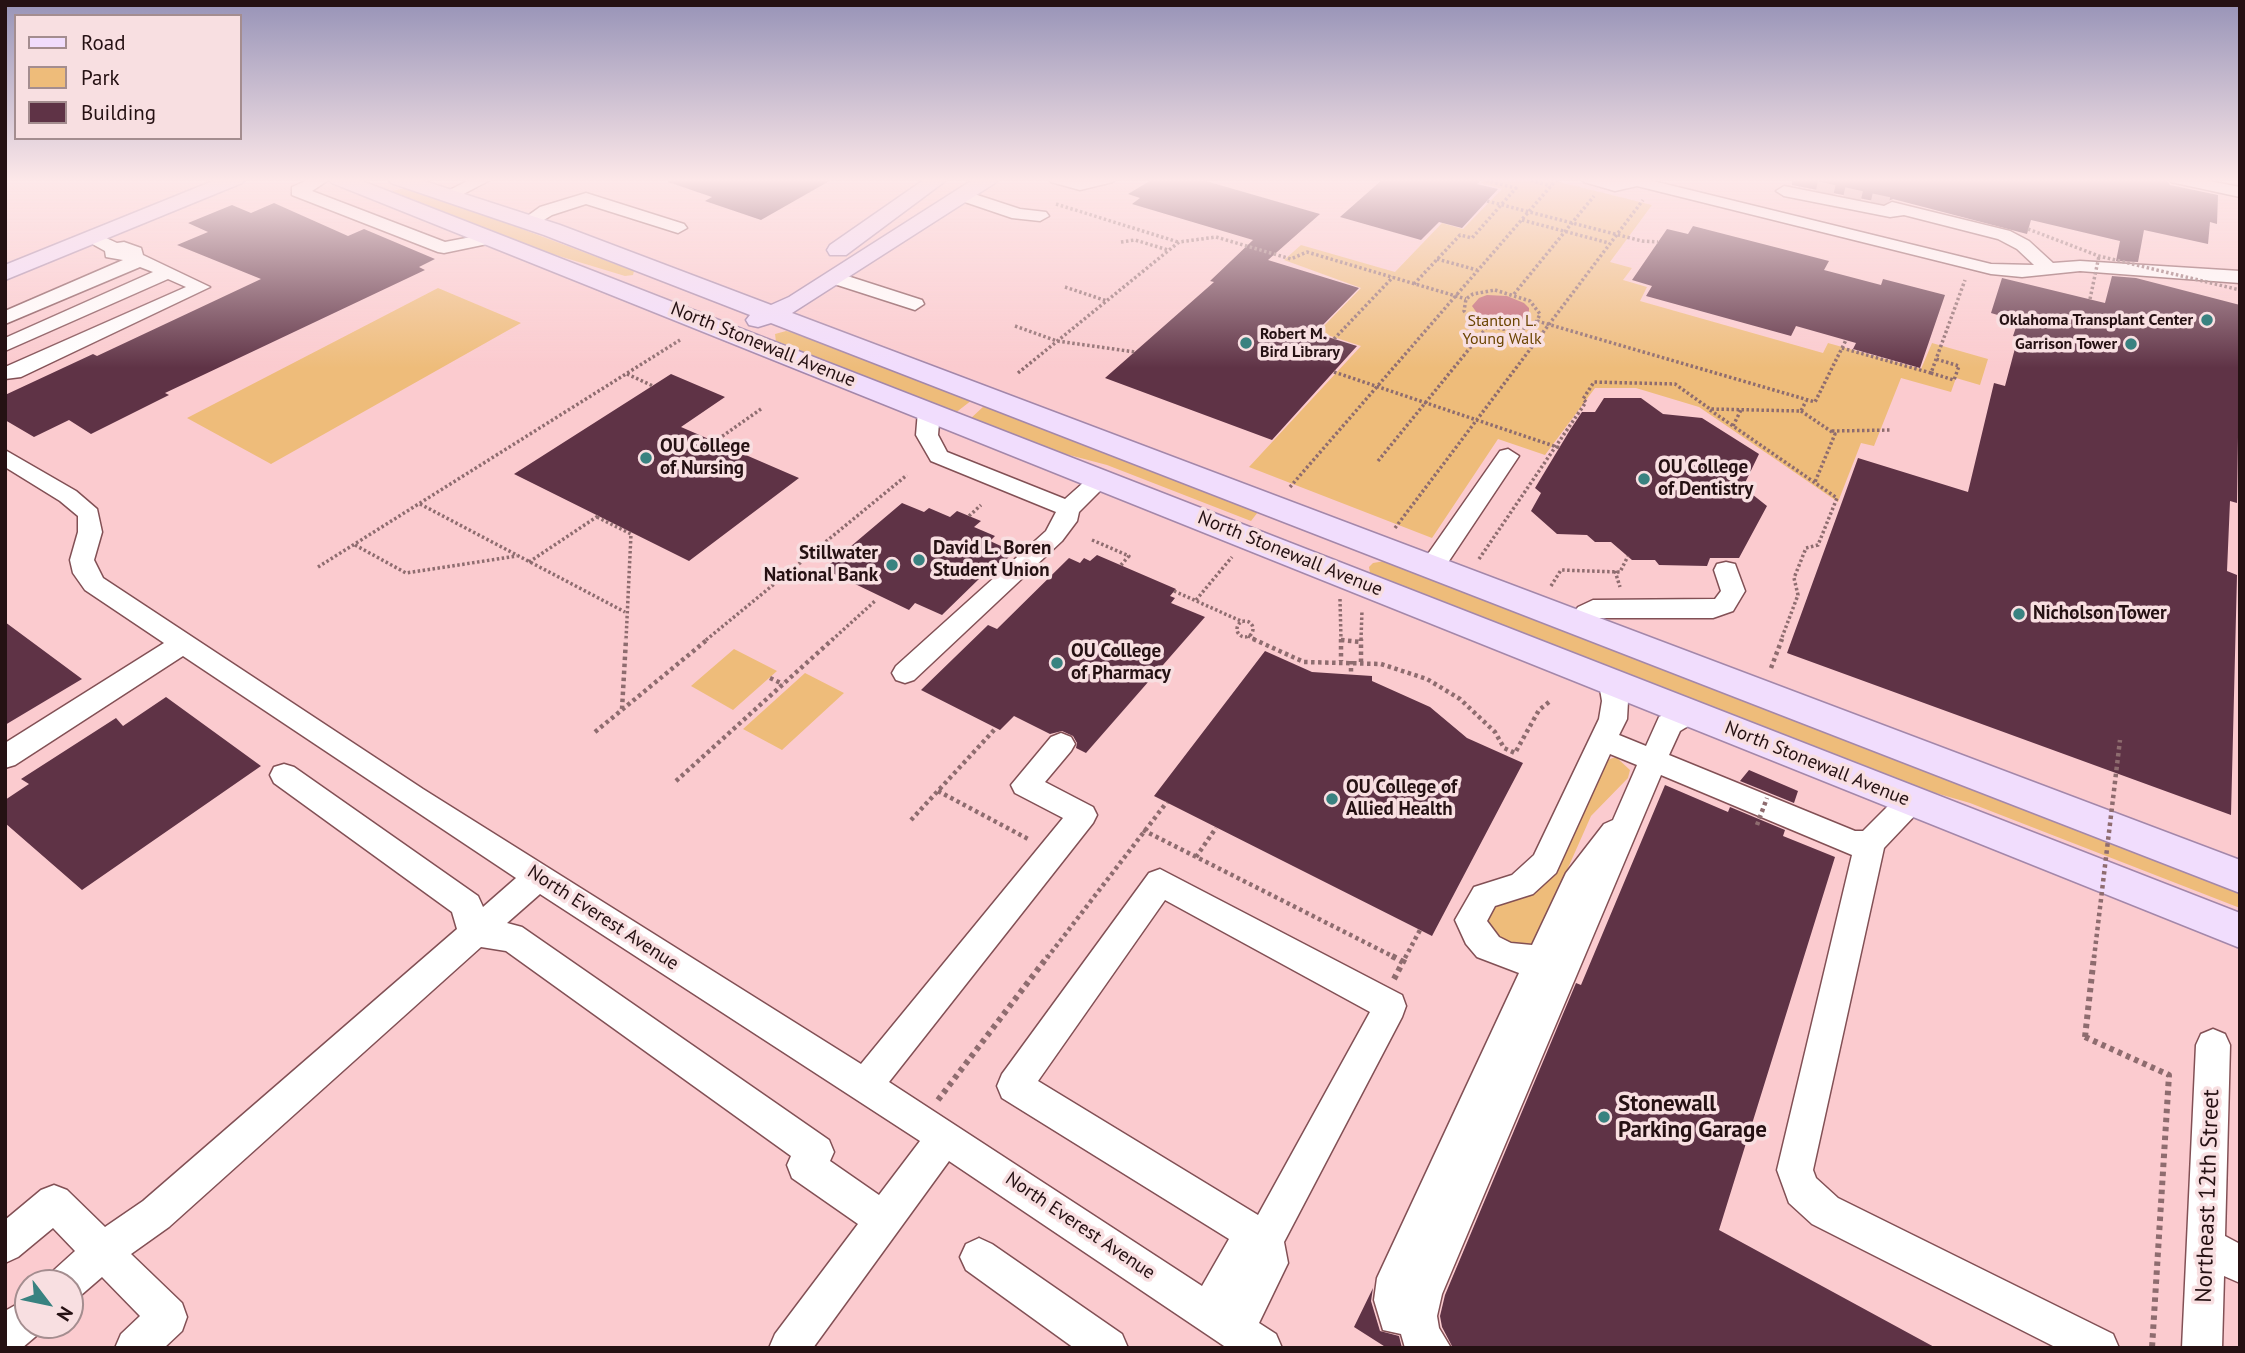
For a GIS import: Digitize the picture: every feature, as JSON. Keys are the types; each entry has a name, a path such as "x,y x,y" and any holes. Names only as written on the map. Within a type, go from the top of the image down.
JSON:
{"main road":[{"path":"5,261 52,242"},
{"path":"5,273 80,242"},
{"name":"North Stonewall Avenue","path":"502,242 2240,931"},
{"name":"North Stonewall Avenue","path":"581,242 2240,877"},
{"path":"763,311 768,294 851,242"},
{"path":"732,333 763,311 835,278 890,242"}],"street":[{"path":"5,373 14,373 201,287 137,258 112,253 115,249 102,242"},
{"path":"429,242 444,248 472,242"},
{"path":"5,318 137,258"},
{"path":"5,345 168,272"},
{"path":"835,278 915,304"},
{"path":"929,411 927,435 939,456 1068,509 1101,479"},
{"path":"1432,567 1507,456"},
{"name":"North Everest Avenue","path":"5,457 68,496 89,514 90,532 82,560 89,579 538,877 944,1136 1236,1330"},
{"path":"1580,624 1593,609 1713,609 1724,606 1732,591 1726,570"},
{"path":"5,757 184,643"},
{"path":"1542,959 1523,960 1505,956 1488,947 1477,934 1471,920 1485,896 1522,885 1545,864 1613,719 1615,701 1612,683"},
{"path":"1431,1348 1422,1338 1418,1316 1423,1294 1669,724 1688,713"},
{"path":"865,1086 1083,815 1025,785 1061,744"},
{"path":"284,775 467,905 469,922 491,937 511,937 816,1152 805,1165 883,1219"},
{"path":"1397,1316 1393,1300 1396,1278 1407,1250 1542,959 1588,863 1633,809"},
{"path":"1870,843 1795,1170 1802,1191 1825,1211 2099,1348"},
{"path":"1236,1330 1269,1263 1265,1240 1390,1006 1160,882 1014,1086 1265,1240"},
{"name":"Northeast 12th Street","path":"2202,1348 2213,1045"},
{"path":"5,1244 54,1203 168,1317 135,1348"},
{"path":"2206,1247 2240,1264"},
{"path":"979,1257 1108,1348"}],"lane":[{"path":"1881,242 1991,269 2021,272 2080,266 2240,277"},
{"path":"2018,242 2048,268"},
{"path":"905,673 1054,536 1065,521 1068,509"},
{"path":"1604,740 1853,843 1870,843 1911,802"},
{"path":"83,1269 156,1213 538,877"},
{"path":"789,1348 944,1136"}],"path":[{"path":"1142,242 1169,251"},
{"path":"1018,373 1179,242"},
{"path":"1234,242 1292,259 1307,252 1466,299 1483,291 1514,294 1537,307 1537,321"},
{"path":"1414,284 1453,242"},
{"path":"1288,489 1502,242"},
{"path":"1514,294 1556,242"},
{"path":"1388,536 1609,243 1606,242"},
{"path":"2063,242 2099,256 2240,290"},
{"path":"2090,299 2099,256"},
{"path":"1437,259 1477,271"},
{"path":"1334,339 1393,277"},
{"path":"1931,373 1964,283"},
{"path":"1065,287 1108,301"},
{"path":"1466,299 1464,311 1487,327 1522,329 1537,321 1815,402 1820,397 1846,340"},
{"path":"1015,326 1057,341 1135,352"},
{"path":"1378,461 1487,327"},
{"path":"318,568 680,340"},
{"path":"1842,348 1954,380 1959,366 1936,359"},
{"path":"1334,372 1557,447"},
{"path":"626,374 653,386"},
{"path":"1479,559 1557,447 1586,402 1583,399 1594,382 1675,384 1837,498 1818,545 1806,548 1794,578 1798,595 1771,668"},
{"path":"1801,411 1806,401"},
{"path":"715,442 761,409"},
{"path":"1710,409 1801,411 1831,431 1835,434 1815,482"},
{"path":"1733,426 1741,410"},
{"path":"1831,431 1892,430"},
{"path":"594,732 907,475"},
{"path":"419,504 625,612"},
{"path":"969,516 981,505"},
{"path":"530,562 598,517 631,534 622,710"},
{"path":"1092,540 1129,556 1121,565"},
{"path":"354,545 406,573 517,556"},
{"path":"1196,600 1237,551"},
{"path":"1551,586 1561,570 1619,572 1628,556"},
{"path":"1174,591 1250,623 1255,629 1248,636"},
{"path":"1341,661 1338,602 1342,594"},
{"path":"676,781 874,601"},
{"path":"1361,662 1364,603"},
{"path":"1243,622 1235,630 1241,636 1248,636 1304,662 1351,661 1405,670 1444,688 1478,715 1504,748 1515,753 1539,710 1549,702"},
{"path":"1340,640 1361,642"},
{"path":"1351,661 1351,673"},
{"path":"770,678 783,684"},
{"path":"911,820 996,727"},
{"path":"2120,740 2085,1037 2169,1074 2152,1348"},
{"path":"938,790 1041,846"},
{"path":"1757,825 1767,797"},
{"path":"938,1100 1167,802"},
{"path":"1196,856 1216,828"},
{"path":"1143,830 1403,962"},
{"path":"1381,1001 1420,930"}],"green space":[{"path":"519,242 557,242 634,271 633,275 625,276"},
{"name":"Stanton L. Young Walk","path":"1424,242 1625,242 1610,262 1632,268 1623,280 1647,287 1640,301 1823,353 1828,343 1921,369 1932,343 1988,359 1980,385 1956,378 1951,392 1901,378 1874,446 1861,443 1838,502 1699,407 1636,388 1595,388 1545,455 1498,439 1432,538 1249,467 1361,346 1318,332 1361,288 1284,260 1301,245 1395,272"},
{"path":"438,288 521,323 271,464 187,418"},
{"path":"786,331 972,400 954,414 776,342 775,334"},
{"path":"984,406 1258,512 1251,521 1107,465 1035,446 969,420"},
{"path":"1385,561 2240,891 2240,908 1970,803 1870,774 1370,573 1369,567 1373,563"},
{"path":"734,649 777,671 733,710 691,686"},
{"path":"805,673 844,693 782,750 743,729"},
{"path":"1616,757 1630,770 1628,778 1591,816 1537,938 1529,946 1511,946 1495,936 1486,921 1497,901 1521,899 1546,883 1604,761"}],"shaded area":[{"path":"1487,295 1507,296 1524,303 1529,308 1529,318 1509,326 1482,320 1472,306 1479,298"}],"building":[{"path":"184,242 395,242 435,259 419,267 425,270 165,393 169,395 91,434 69,420 34,437 5,420 5,395 93,354 97,356 261,279 177,245"},
{"name":"Robert M. Bird Library","path":"1251,242 1288,242 1268,260 1359,288 1315,333 1357,346 1272,440 1105,378 1214,282 1210,281"},
{"path":"1658,242 1756,242 1829,261 1824,270 1881,285 1883,279 1945,295 1920,368 1853,349 1856,343 1796,326 1791,336 1646,296 1652,286 1632,280"},
{"path":"2120,242 2142,242 2138,262 2116,261"},
{"name":"Nicholson Tower","path":"2112,276 2136,278 2240,305 2237,503 2230,501 2227,571 2237,575 2231,815 1787,653 1858,458 1968,492 1994,383 2005,386 2018,337 2013,336 2018,321 1991,313 2002,278 2105,303"},
{"name":"OU College of Nursing","path":"671,374 725,397 681,427 799,478 689,561 514,474"},
{"name":"OU College of Dentistry","path":"1604,398 1641,398 1663,414 1702,418 1759,454 1743,487 1767,506 1739,558 1710,558 1707,566 1659,565 1655,560 1632,560 1611,542 1595,542 1587,535 1557,534 1531,511 1541,493 1535,488 1570,430 1582,412 1595,412"},
{"name":"David L. Boren Student Union","path":"902,503 924,512 929,508 950,517 957,511 981,521 974,527 995,536 990,541 1014,552 986,579 981,577 942,615 915,603 909,610 824,569"},
{"name":"OU College of Pharmacy","path":"1097,555 1176,589 1170,596 1175,598 1171,603 1205,617 1086,753 1076,748 1077,743 1073,736 1062,731 1050,734 1014,716 1000,730 921,690 988,625 997,629 1069,558 1080,563 1084,558 1090,561"},
{"path":"5,622 82,679 5,725"},
{"name":"OU College of Allied Health","path":"1265,651 1312,672 1372,676 1372,681 1430,707 1467,738 1523,763 1432,936 1154,796"},
{"path":"166,697 261,766 82,890 5,823 5,800 29,784 21,779 116,718 123,726"},
{"path":"1749,770 1798,791 1794,803 1740,781"},
{"name":"Stonewall Parking Garage","path":"1665,785 1728,812 1730,807 1785,830 1783,836 1835,857 1719,1230 1936,1348 1453,1348 1442,1327 1440,1316 1445,1295 1576,983 1581,985"},
{"path":"1373,1288 1371,1301 1380,1331 1399,1336 1402,1348 1387,1348 1354,1327"}],"place":[{"name":"Oklahoma Transplant Center","path":"2207,320"},
{"name":"Robert M. Bird Library","path":"1246,343"},
{"name":"Garrison Tower","path":"2131,344"},
{"name":"OU College of Nursing","path":"646,458"},
{"name":"OU College of Dentistry","path":"1644,479"},
{"name":"David L. Boren Student Union","path":"919,560"},
{"name":"Stillwater National Bank","path":"892,565"},
{"name":"Nicholson Tower","path":"2019,614"},
{"name":"OU College of Pharmacy","path":"1057,663"},
{"name":"OU College of Allied Health","path":"1332,799"},
{"name":"Stonewall Parking Garage","path":"1604,1117"}]}
